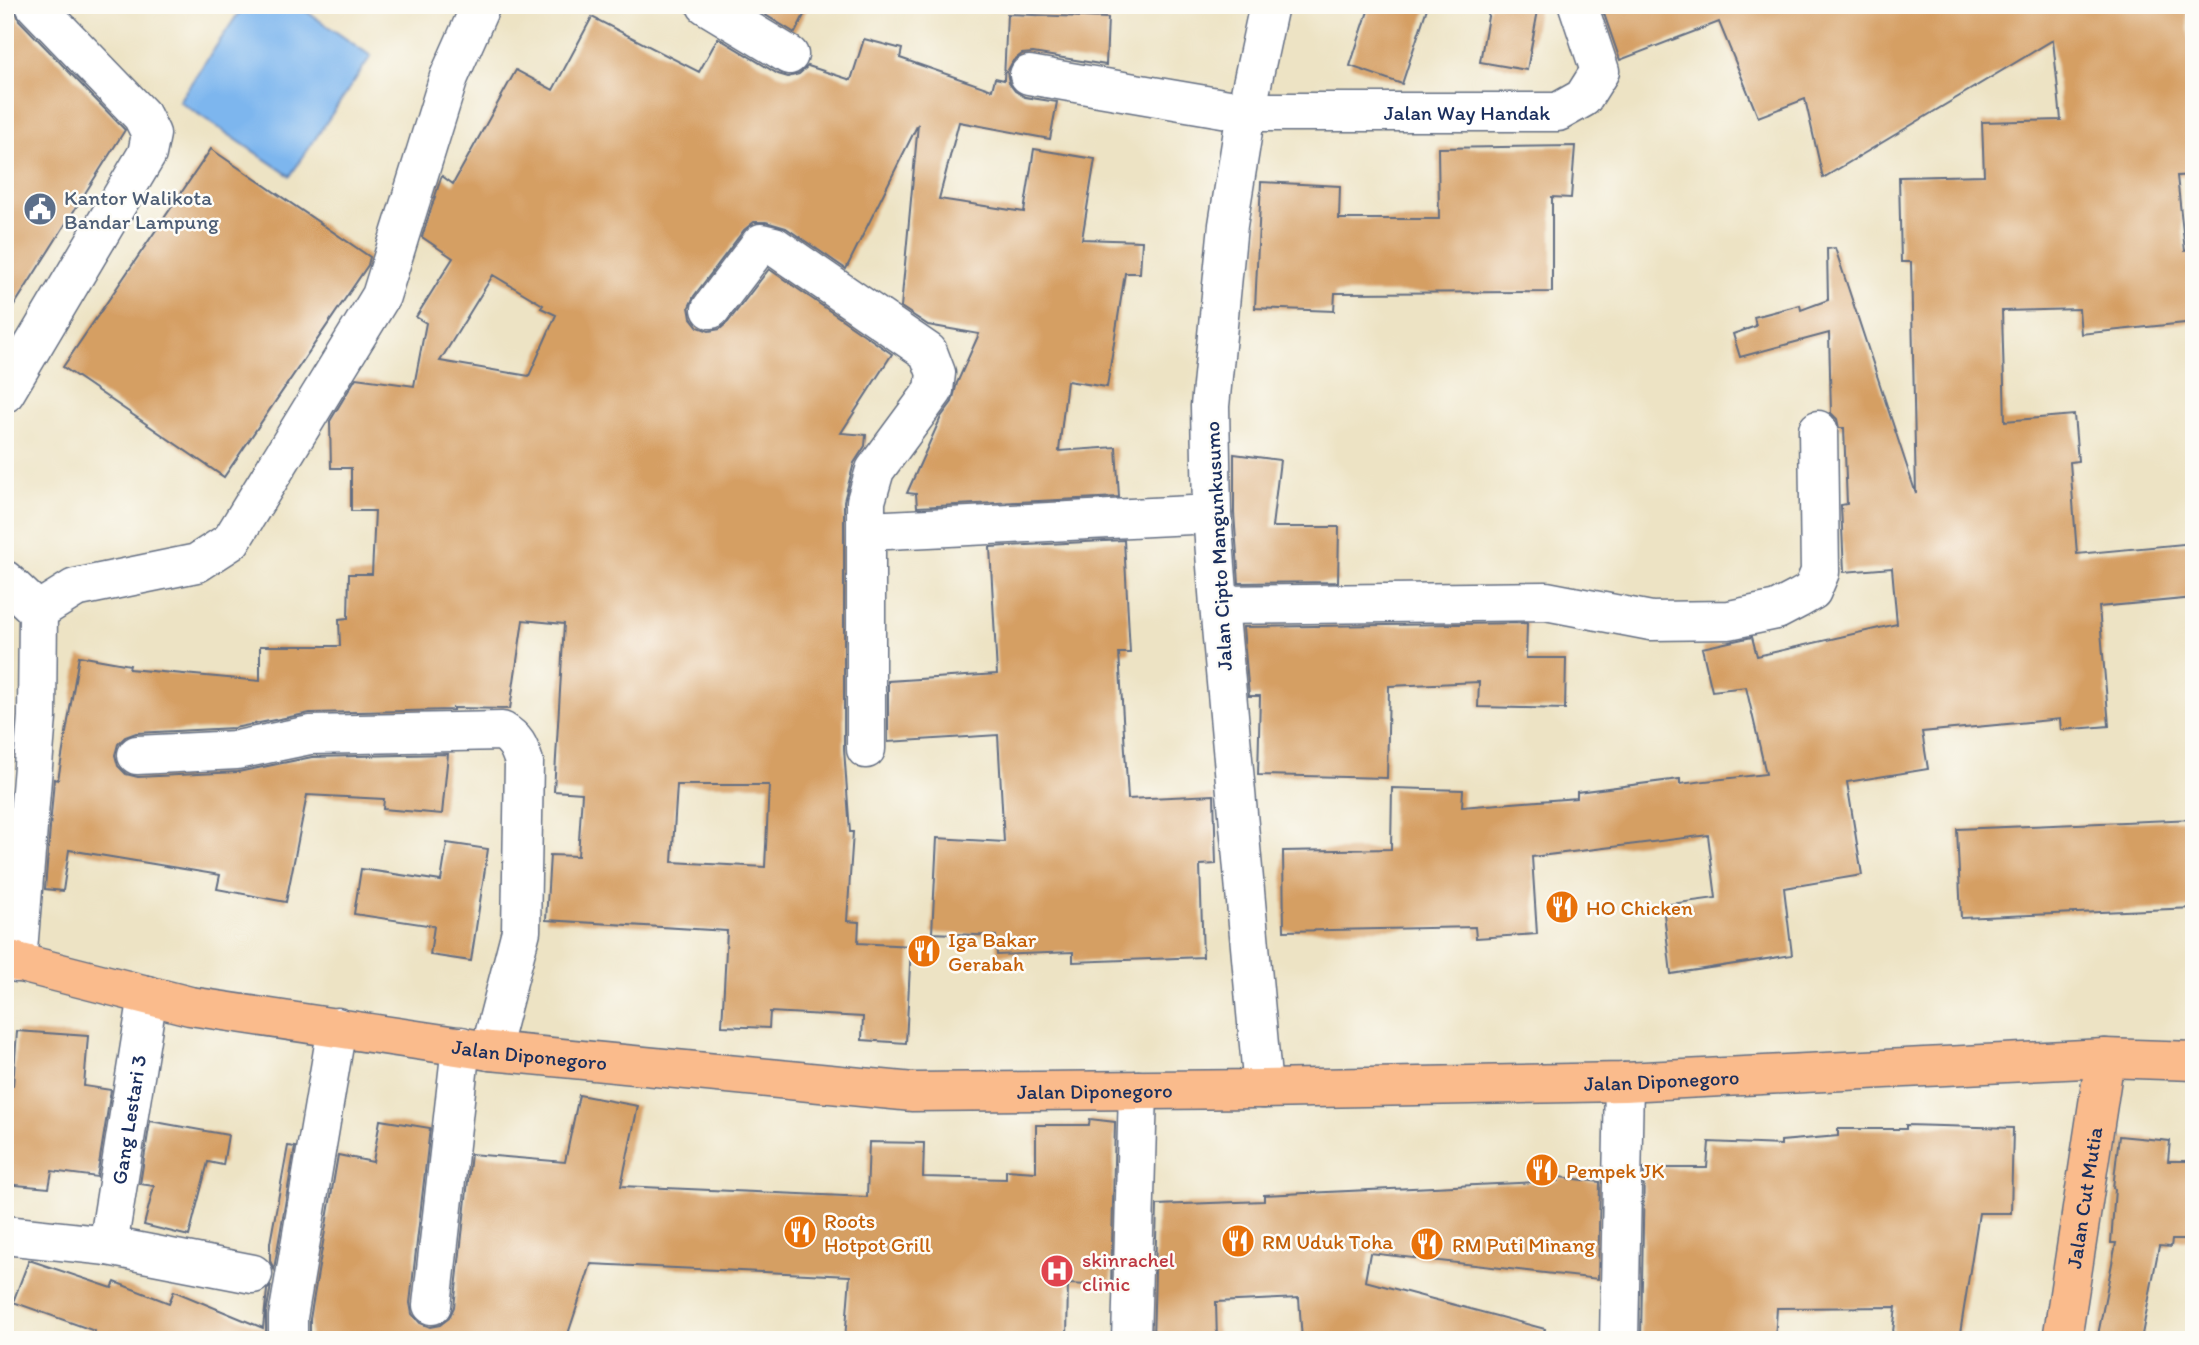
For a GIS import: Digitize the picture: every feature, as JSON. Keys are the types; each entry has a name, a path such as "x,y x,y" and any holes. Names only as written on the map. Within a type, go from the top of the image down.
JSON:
{"main road":[{"name":"Jalan Diponegoro","path":"11,961 190,1006 476,1049 913,1092 1624,1082 2105,1058 2194,1061"},
{"name":"Jalan Cut Mutia","path":"2062,1340 2105,1058"}],"street":[{"path":"5,393 147,154 151,134 142,116 35,5"},
{"path":"38,611 75,588 197,563 231,541 381,296 449,77 481,5"},
{"path":"706,5 789,55"},
{"name":"Jalan Cipto Mangunkusumo","path":"1263,1089 1219,605 1212,514 1210,406 1228,225 1245,112 1269,5"},
{"name":"Jalan Way Handak","path":"1245,112 1558,112 1583,98 1600,71 1578,5"},
{"path":"1029,75 1245,112"},
{"path":"711,309 761,243 774,246 928,352 936,373 934,390 875,470 866,501 866,749"},
{"path":"1219,605 1546,601 1651,621 1729,620 1777,610 1812,591 1820,572 1818,430"},
{"path":"867,531 1212,514"},
{"path":"5,580 38,611 37,717 11,961"},
{"path":"137,755 237,750 310,735 502,731 517,741 524,762 521,931 476,1049 432,1305"},
{"name":"Gang Lestari 3","path":"108,1246 148,995"},
{"path":"288,1340 288,1317 337,1027"},
{"path":"1619,1340 1624,1082"},
{"path":"1131,1340 1139,1090"},
{"path":"5,1235 108,1246 253,1274"}],"water":[{"path":"244,5 297,5 371,56 290,176 179,101"}],"building":[{"name":"Kantor Walikota Bandar Lampung","path":"5,5 14,5 19,20 125,130 5,320"},
{"path":"749,5 809,5 795,33"},
{"path":"1370,5 1428,5 1402,84 1350,66"},
{"path":"1490,5 1539,5 1527,70 1480,62"},
{"path":"1601,5 2186,5 2194,88 2194,175 2177,176 2185,251 2194,250 2194,322 2081,334 2079,309 2002,311 2005,421 2074,415 2078,461 2070,462 2077,554 2194,543 2194,598 2099,607 2109,726 2061,730 2060,719 1922,732 1928,769 1847,782 1862,875 1784,888 1792,955 1671,974 1663,905 1716,898 1708,835 1532,857 1537,934 1476,938 1475,927 1284,931 1283,851 1391,849 1392,788 1463,790 1462,807 1577,798 1577,792 1680,779 1680,784 1766,774 1746,687 1712,691 1702,648 1752,637 1757,656 1897,624 1892,568 1844,572 1841,505 1847,504 1844,428 1839,428 1837,419 1831,413 1829,333 1740,357 1733,334 1756,326 1754,317 1800,305 1801,310 1828,300 1827,249 1835,248 1916,494 1911,262 1901,262 1899,177 1984,175 1982,122 2061,120 2053,40 1823,178 1805,99 1758,117 1719,22 1620,60"},
{"path":"1007,14 1108,18 1106,65 1033,53 1022,54 1013,61 1007,72 1009,83 1025,97 1057,102 1050,139 959,122 939,199 1024,212 1034,149 1095,159 1082,239 1142,241 1140,273 1125,273 1107,387 1067,381 1059,451 1116,447 1119,497 917,507 916,494 907,493 941,417 952,402 957,383 979,334 928,325 901,307 918,124 846,269 786,228 766,222 754,222 744,230 694,296 689,307 691,318 698,327 709,331 720,329 769,269 892,354 841,433 866,435 865,446 854,463 844,501 844,749 850,832 853,832 847,921 859,922 858,943 911,946 906,1043 862,1040 863,1017 770,1012 769,1028 722,1026 727,931 546,920 550,855 578,856 582,793 554,791 564,624 523,620 510,709 453,708 310,713 234,728 136,733 125,737 118,744 115,755 118,766 126,774 138,777 238,772 312,757 448,754 442,814 383,809 384,799 307,795 286,902 217,889 220,875 69,850 63,891 45,889 54,779 58,780 79,656 130,665 129,669 260,681 260,646 340,646 339,619 348,618 349,574 372,574 375,511 351,511 351,468 331,468 330,421 356,378 414,386 426,323 416,317 453,258 422,237 441,178 442,176 453,184 516,70 553,90 592,17 699,72 718,38 778,74 788,77 799,74 808,66 851,80 864,39 902,49 900,58 992,90 995,78 1004,80","holes":["493,275 543,305 541,308 556,315 529,376 440,361","677,785 769,785 765,867 672,862"]},
{"path":"1575,146 1571,198 1552,197 1552,292 1335,293 1334,311 1255,308 1261,182 1340,186 1339,219 1439,219 1438,148"},
{"path":"211,149 370,257 368,265 224,477 63,367"},
{"path":"1234,454 1280,460 1272,527 1339,527 1338,582 1239,583 1234,513"},
{"path":"1124,540 1130,653 1119,653 1128,799 1214,795 1216,864 1200,865 1203,957 1073,962 1073,952 997,955 996,936 932,933 937,838 1004,842 998,735 888,742 888,681 997,674 990,547"},
{"path":"1527,623 1526,658 1566,658 1565,709 1478,707 1479,682 1389,686 1387,778 1258,775 1260,696 1249,696 1243,627"},
{"path":"2194,819 2194,908 1961,918 1957,829"},
{"path":"447,843 488,849 471,961 430,955 434,926 354,914 361,869 441,881"},
{"path":"17,1031 88,1036 84,1086 111,1090 97,1177 52,1171 49,1188 5,1184 5,1085 13,1086"},
{"path":"579,1095 638,1106 621,1186 867,1197 869,1142 924,1143 923,1177 1006,1179 1006,1170 1036,1172 1036,1125 1089,1125 1090,1119 1115,1122 1111,1286 1068,1284 1067,1337 845,1340 850,1276 591,1264 566,1340 310,1340 310,1319 338,1155 373,1162 380,1120 430,1128 410,1303 412,1314 420,1323 430,1327 440,1325 449,1318 454,1307 471,1154 565,1162"},
{"path":"150,1121 228,1135 223,1165 208,1162 189,1236 144,1225 154,1186 140,1184"},
{"path":"1906,1125 2013,1128 2011,1213 1979,1213 1959,1340 1892,1340 1896,1307 1777,1308 1775,1340 1641,1340 1644,1168 1707,1168 1709,1142 1781,1145 1781,1141 1838,1136 1838,1129 1906,1129"},
{"path":"2119,1136 2170,1141 2168,1161 2194,1161 2194,1240 2172,1240 2171,1247 2159,1246 2141,1340 2097,1340 2116,1243 2111,1243 2113,1188"},
{"path":"288,1146 295,1147 274,1269 270,1261 270,1243"},
{"path":"1559,1177 1600,1182 1598,1279 1370,1253 1365,1281 1545,1329 1543,1340 1302,1340 1299,1298 1216,1302 1217,1340 1153,1340 1157,1205 1264,1201 1264,1195 1558,1181"},
{"path":"29,1260 112,1288 115,1282 169,1303 174,1291 263,1328 267,1290 271,1285 266,1314 266,1340 92,1340 95,1331 13,1302"}],"place":[{"name":"Kantor Walikota Bandar Lampung","path":"40,209"},
{"name":"HO Chicken","path":"1562,907"},
{"name":"Iga Bakar Gerabah","path":"924,951"},
{"name":"Pempek JK","path":"1542,1170"},
{"name":"Roots Hotpot Grill","path":"800,1232"},
{"name":"RM Uduk Toha","path":"1238,1241"},
{"name":"RM Puti Minang","path":"1427,1244"},
{"name":"skinrachel clinic","path":"1057,1271"}]}
